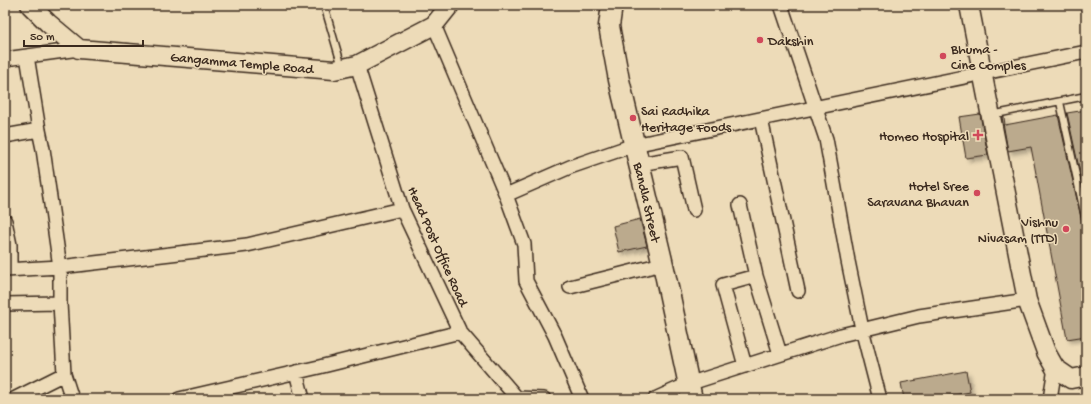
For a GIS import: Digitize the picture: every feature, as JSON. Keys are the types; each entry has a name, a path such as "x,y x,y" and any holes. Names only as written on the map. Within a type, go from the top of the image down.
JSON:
{"main road":[{"name":"Bandla Street","path":"612,5 609,26 619,80 690,392"}],"street":[{"path":"30,5 48,23 79,49"},
{"name":"Gangamma Temple Road","path":"79,49 334,70 350,66 434,26 450,5"},
{"path":"781,5 826,139 862,329 880,399"},
{"path":"969,5 1026,300 1046,352 1055,368 1071,379 1086,376"},
{"path":"434,26 506,195 524,244 526,281 555,336 582,399"},
{"path":"5,59 79,49"},
{"path":"506,195 570,167 637,155 761,119 1086,52"},
{"path":"27,56 43,149 60,267 60,303 64,374 72,399"},
{"name":"Head Post Office Road","path":"350,66 402,209 460,332 515,398 544,399"},
{"path":"761,119 798,291"},
{"path":"5,136 39,130"},
{"path":"637,155 682,157 694,210"},
{"path":"740,205 756,276 780,354"},
{"path":"5,221 10,245 7,270 60,267 247,245 402,209"},
{"path":"570,287 662,264"},
{"path":"745,366 723,285 756,276"},
{"path":"655,399 690,392 745,366 862,329 919,316 1026,300"},
{"path":"5,304 60,303"},
{"path":"179,399 460,332"},
{"path":"1050,399 1055,368"},
{"path":"296,372 303,399"},
{"path":"14,399 64,374"}],"lane":[{"path":"324,5 350,66"},
{"path":"990,116 1086,96"},
{"path":"1060,102 1086,221"}],"building":[{"path":"1086,110 1086,200 1067,113"},
{"path":"980,114 988,155 966,158 959,117"},
{"name":"Vishnu Nivasam (TTD)","path":"1058,115 1082,222 1086,225 1086,336 1067,339 1031,147 1008,151 1002,117 1004,117 1005,125"},
{"path":"640,219 647,246 619,252 613,226"},
{"path":"966,371 970,392 933,399 904,399 901,383"}],"place":[{"name":"Dakshin","path":"760,40"},
{"name":"Bhuma - Cine Comples","path":"943,56"},
{"name":"Sai Radhika Heritage Foods","path":"633,118"},
{"name":"Homeo Hospital","path":"978,135"},
{"name":"Hotel Sree Saravana Bhavan","path":"977,193"},
{"name":"Vishnu Nivasam (TTD)","path":"1066,229"}]}
